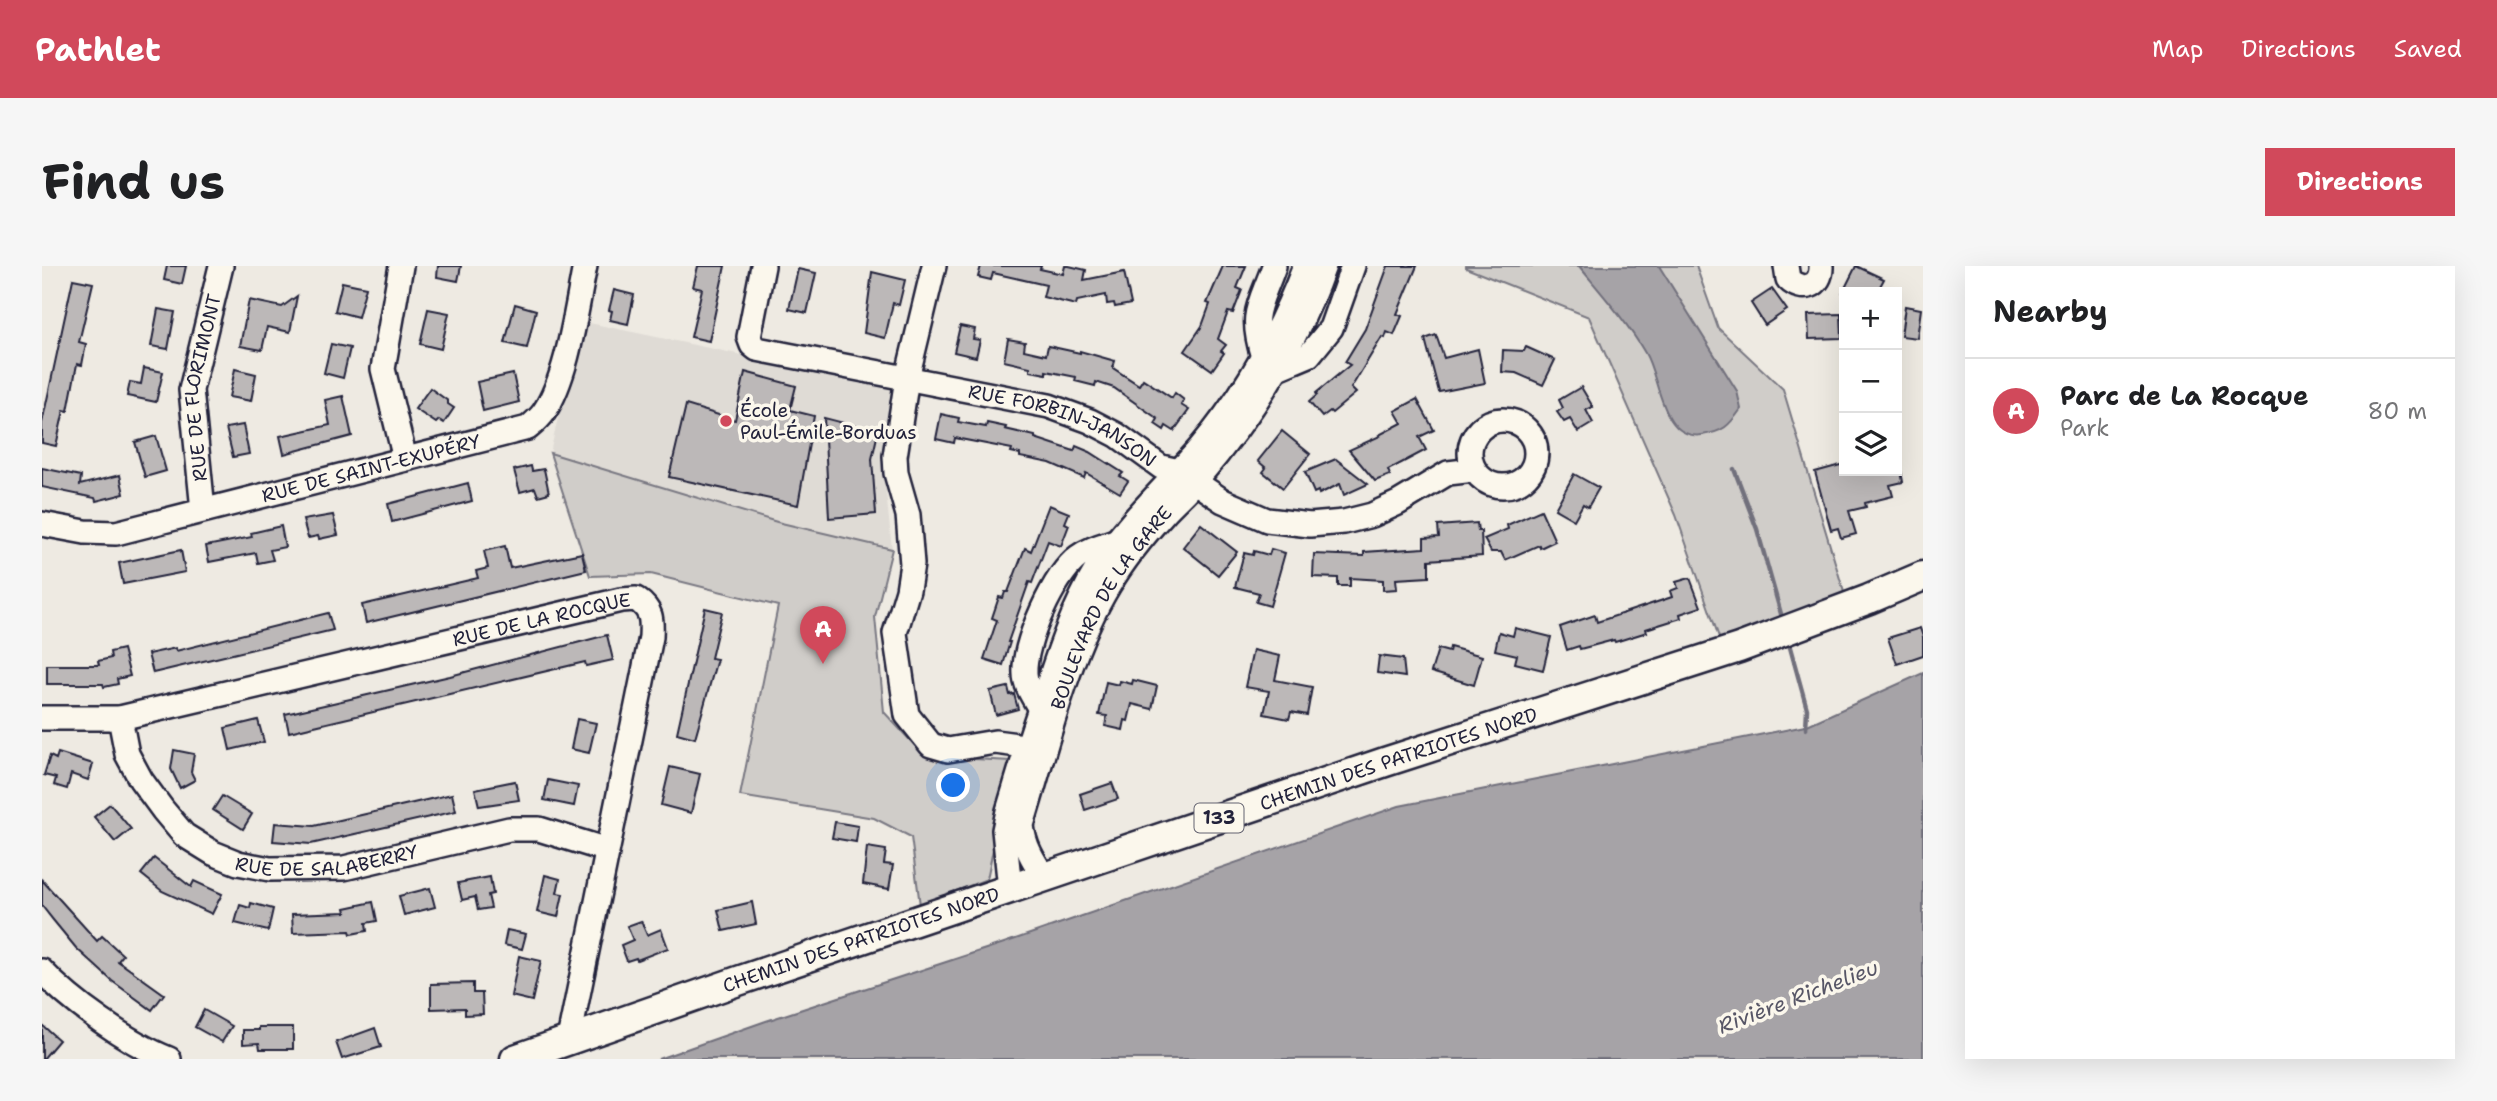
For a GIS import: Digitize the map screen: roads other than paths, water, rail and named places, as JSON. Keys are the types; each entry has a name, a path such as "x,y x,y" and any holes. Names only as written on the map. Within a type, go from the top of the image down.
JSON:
{"main road":[{"name":"CHEMIN DES PATRIOTES NORD","path":"515,1059 1385,762 1739,648 1923,576"}],"street":[{"name":"RUE DE FLORIMONT","path":"203,510 191,390 221,266"},
{"path":"401,266 385,345 383,369 405,459"},
{"name":"RUE DE SAINT-EXUPÉRY","path":"42,524 85,532 116,533 528,428 543,414 557,386 571,337 585,266"},
{"name":"RUE FORBIN-JANSON","path":"763,266 749,337 757,349 1069,412 1117,435 1161,467 1187,476 1223,501 1267,520 1310,525 1344,522 1372,515 1398,503 1448,473 1474,470"},
{"path":"934,266 907,378 895,464 908,515 912,564 895,633 908,715 931,745 948,750 995,743 1036,748"},
{"path":"1274,266 1257,306 1255,320 1256,336 1271,363 1309,355 1331,328 1353,266"},
{"name":"BOULEVARD DE LA GARE","path":"1271,363 1305,266"},
{"name":"BOULEVARD DE LA GARE","path":"1010,889 1004,830 1079,646 1108,586 1163,514 1187,476 1201,447 1249,382 1271,363 1309,309 1324,266"},
{"path":"1786,266 1788,279 1800,288 1818,281 1821,266"},
{"name":"BOULEVARD DE LA GARE","path":"1044,877 1030,855 1023,838 1022,825 1040,709 1059,648 1081,598 1118,540 1187,476"},
{"name":"RUE DE LA ROCQUE","path":"42,718 120,718 621,600 636,599 650,612 651,637 569,1039"},
{"name":"RUE DE SALABERRY","path":"120,718 127,754 141,780 177,827 184,835 213,853 238,863 270,869 344,868 509,829 539,830 607,850"},
{"path":"42,971 107,1025 169,1059"}],"water":[{"path":"1579,266 1659,266 1737,391 1741,409 1729,424 1720,430 1702,435 1688,434 1678,428 1664,406 1645,353 1622,319"},
{"name":"Rivière Richelieu","path":"1923,673 1923,1059 658,1059 1399,806 1805,726"}],"waterway":[{"path":"1734,469 1757,529 1783,621"},
{"path":"1788,640 1807,709 1806,729"}],"place":[{"name":"École Paul-Émile-Borduas","path":"726,421"},
{"name":"Parc de La Rocque","path":"823,664"}]}
